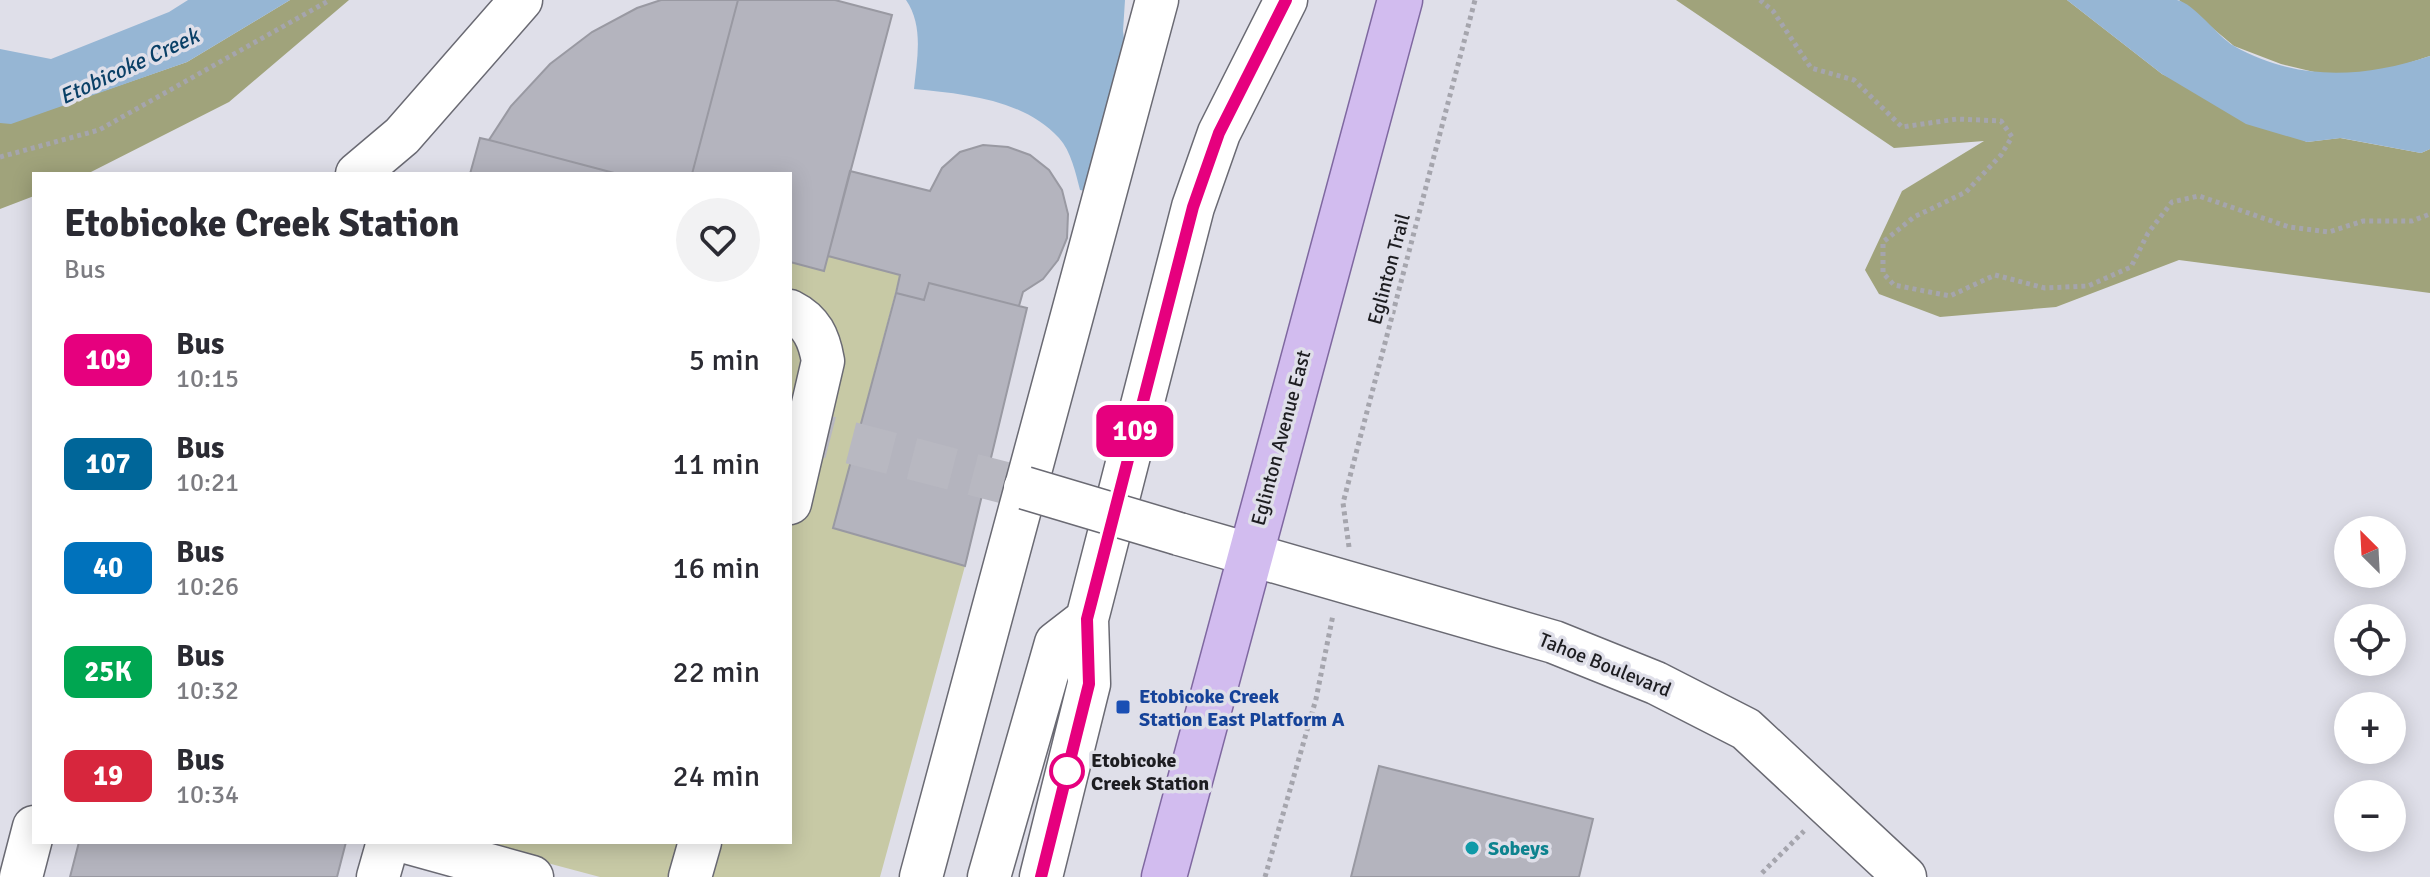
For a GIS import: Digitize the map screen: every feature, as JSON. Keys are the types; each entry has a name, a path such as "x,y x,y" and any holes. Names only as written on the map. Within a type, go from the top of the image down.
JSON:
{"main road":[{"name":"Eglinton Avenue East","path":"1164,877 1400,0"}],"street":[{"path":"359,172 402,136 521,0"},
{"path":"921,877 1157,0"},
{"path":"1041,877 1089,684 1087,619 1193,207 1219,133 1286,0"},
{"path":"792,312 803,318 819,339 823,361 792,494"},
{"name":"Tahoe Boulevard","path":"1025,488 1249,556 1554,642 1656,683 1746,729 1905,877"},
{"path":"989,877 1056,643 1087,619"},
{"path":"21,877 32,835"},
{"path":"378,877 387,844"},
{"path":"413,844 532,877"},
{"path":"690,877 699,844"}],"path":[{"path":"0,157 99,130 330,0"},
{"name":"Eglinton Trail","path":"1349,547 1343,503 1475,0"},
{"path":"1760,0 1773,11 1811,68 1854,80 1902,127 1957,119 2001,121 2012,137 2001,155 1966,192 1914,217 1883,242 1883,273 1894,285 1950,296 1995,275 2045,288 2088,286 2131,267 2148,233 2172,202 2199,196 2289,227 2329,232 2363,221 2412,221 2430,214"},
{"path":"1265,877 1316,699 1324,651"},
{"path":"1762,873 1831,805"}],"green space":[{"path":"290,0 349,0 229,102 91,172 32,172 32,197 0,209 0,123 11,123 187,62"},
{"path":"1676,0 2067,0 2162,74 2307,142 2340,138 2421,153 2430,149 2430,293 2179,260 2056,307 1940,317 1879,294 1865,270 1902,191 1984,141 1894,148"},
{"path":"2179,0 2430,0 2430,56 2387,70 2331,76 2281,64 2234,46"},
{"path":"828,256 900,275 833,528 965,566 880,877 600,877 476,844 792,844 792,263 823,271"}],"water":[{"name":"Etobicoke Creek","path":"188,0 290,0 187,62 11,124 0,123 0,49 51,59 169,12"},
{"path":"906,0 1125,0 1123,31 1127,60 1115,196 1080,190 1063,143 1028,115 972,96 914,89 917,32 912,10"},
{"path":"2067,0 2177,0 2191,7 2234,46 2258,58 2306,71 2331,73 2380,69 2430,56 2430,149 2421,153 2341,138 2307,142 2246,124 2162,74"}],"building":[{"path":"661,0 738,0 693,172 610,172 489,140 511,106 550,64 592,32 637,8"},
{"path":"738,0 835,0 892,15 824,271 792,263 792,172 693,172"},
{"path":"480,138 610,172 471,172"},
{"path":"983,145 1008,147 1030,155 1049,170 1062,190 1068,214 1067,238 1058,260 1043,279 1023,292 1019,306 929,283 924,300 896,293 900,275 828,256 850,171 930,191 942,168 960,152"},
{"path":"929,283 1027,308 965,566 833,528 896,293 924,300"},
{"name":"Sobeys","path":"1379,766 1593,819 1579,877 1351,877"},
{"path":"78,844 345,844 337,877 70,877"}],"tunnel":[{"path":"792,428 1025,488"}],"bus line":[{"name":"109","path":"1041,877 1089,684 1087,619 1193,207 1219,133 1286,0"}],"place":[{"name":"Etobicoke Creek Station East Platform A","path":"1123,707"},
{"name":"Etobicoke Creek Station","path":"1067,771"},
{"name":"Sobeys","path":"1472,848"}]}
